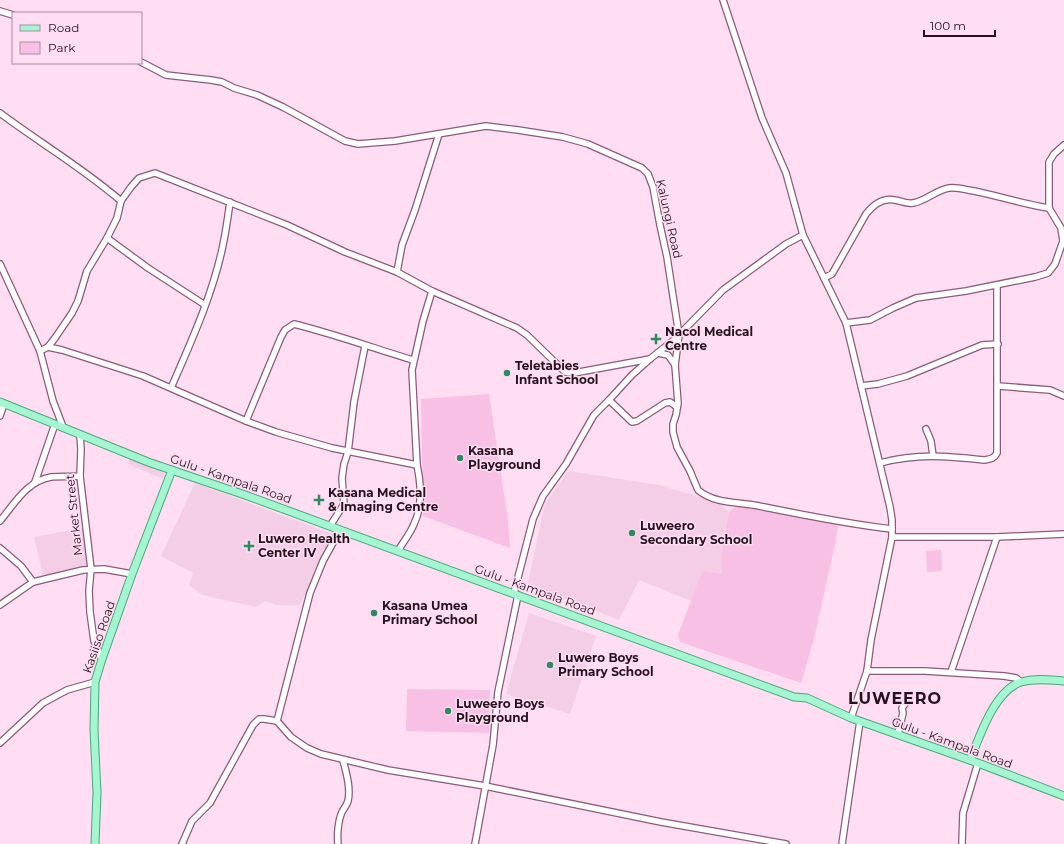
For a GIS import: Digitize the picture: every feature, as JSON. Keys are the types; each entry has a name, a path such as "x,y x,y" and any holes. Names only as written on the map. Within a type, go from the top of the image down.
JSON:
{"main road":[{"name":"Gulu - Kampala Road","path":"2,403 172,470 207,481 794,697 807,698 851,718 970,760 1064,796"},
{"name":"Kasiiso Road","path":"95,844 97,792 94,730 95,682 132,574 172,470"},
{"path":"970,760 996,702 1008,690 1021,682 1045,679 1064,681"}],"street":[{"path":"723,0 762,118 786,173 803,235 846,323 880,463 892,520 892,537 867,671 851,718"},
{"path":"0,11 12,15"},
{"path":"142,63 166,75 222,82 283,107 345,141 358,144 395,141 439,134 415,210 402,245 397,272"},
{"path":"0,113 69,160 104,186 121,201"},
{"name":"Kalungi Road","path":"439,134 486,126 563,137 588,144 642,168 648,174 653,187 667,258 679,335"},
{"path":"846,323 870,320 916,298 952,294 1045,275 1054,268 1062,250 1063,241 1060,228 1049,208 1050,162 1054,154 1064,145"},
{"path":"40,351 48,347 72,313 78,301 87,271 108,238 117,218 121,201 139,178 155,173 287,225 345,252 397,272 432,291 517,328 527,335 560,368 570,373 650,359"},
{"path":"824,278 832,274 866,214 880,201 892,199 912,203 939,191 955,188 1049,208"},
{"path":"171,388 205,305 223,245 230,202"},
{"path":"476,844 493,745 498,692 516,594 533,519 543,496 566,464 594,415 632,375 669,345 723,290 786,244 803,235"},
{"path":"108,238 154,272 205,305"},
{"path":"0,264 40,351 53,401 63,427"},
{"path":"880,463 908,457 932,456 984,460 990,459 997,453 998,285"},
{"path":"398,551 414,525 419,509 420,491 412,380 413,360 432,291"},
{"path":"246,422 281,336 289,326 294,324 309,327 413,360"},
{"path":"679,335 675,365 677,406 673,424 677,447 690,471 696,488 700,492 723,501 828,520 892,529"},
{"path":"861,386 878,384 907,376 982,345 998,344"},
{"path":"330,526 344,504 342,478 348,452 354,402 365,346"},
{"path":"48,347 62,350 143,376 246,422 283,434 348,452 417,465"},
{"path":"658,353 668,355 675,365"},
{"path":"998,386 1050,390 1064,396"},
{"path":"609,400 632,422 637,421 667,402 677,406"},
{"path":"0,416 2,403"},
{"path":"35,482 55,424"},
{"path":"926,429 931,441 932,456"},
{"name":"Market Street","path":"80,435 80,476 91,569 89,591 90,612 94,641 102,659"},
{"path":"0,521 22,493 35,482 52,477 80,476"},
{"path":"277,721 310,593 323,561 340,530"},
{"path":"892,537 997,537 1064,534"},
{"path":"951,672 997,537"},
{"path":"0,548 21,566 33,582"},
{"path":"0,604 33,582 91,569 104,569 132,574"},
{"path":"867,671 951,672 1004,676 1016,678 1021,682"},
{"path":"0,743 43,703 67,690 95,682"},
{"path":"898,734 903,713 902,708 909,700"},
{"path":"182,844 192,821 210,803 253,725 256,721 264,718 277,721 291,737 307,748 344,760 388,770 485,786 661,822 786,844"},
{"path":"842,844 860,721"},
{"path":"338,844 341,817 348,797 344,760"},
{"path":"962,844 963,813 978,763"}],"shaded area":[{"path":"130,458 165,473 163,479 128,464"},
{"name":"Luweero Secondary School","path":"569,471 659,485 720,503 729,512 721,555 722,575 702,571 691,601 639,580 619,620 528,583 545,503"},
{"name":"Luwero Health Center IV","path":"195,483 338,536 299,605 277,605 265,601 256,607 202,595 189,585 193,573 161,556"},
{"path":"84,528 87,565 85,567 43,576 34,537"},
{"name":"Luwero Boys Primary School","path":"529,613 596,636 570,714 506,694"}],"green space":[{"name":"Kasana Playground","path":"489,394 508,520 510,548 423,516 421,399"},
{"path":"736,506 838,525 813,643 801,683 680,642 678,635 702,571 722,574 721,555 729,512"},
{"path":"941,550 942,571 927,572 926,551"},
{"name":"Luweero Boys Playground","path":"407,689 490,690 489,733 406,731"}],"place":[{"name":"Nacol Medical Centre","path":"656,339"},
{"name":"Teletabies Infant School","path":"507,373"},
{"name":"Kasana Playground","path":"460,458"},
{"name":"Kasana Medical & Imaging Centre","path":"319,500"},
{"name":"Luweero Secondary School","path":"632,533"},
{"name":"Luwero Health Center IV","path":"249,546"},
{"name":"Kasana Umea Primary School","path":"374,613"},
{"name":"Luwero Boys Primary School","path":"550,665"},
{"name":"Luweero Boys Playground","path":"448,711"}],"district":[{"name":"LUWEERO","path":"895,698"}]}
